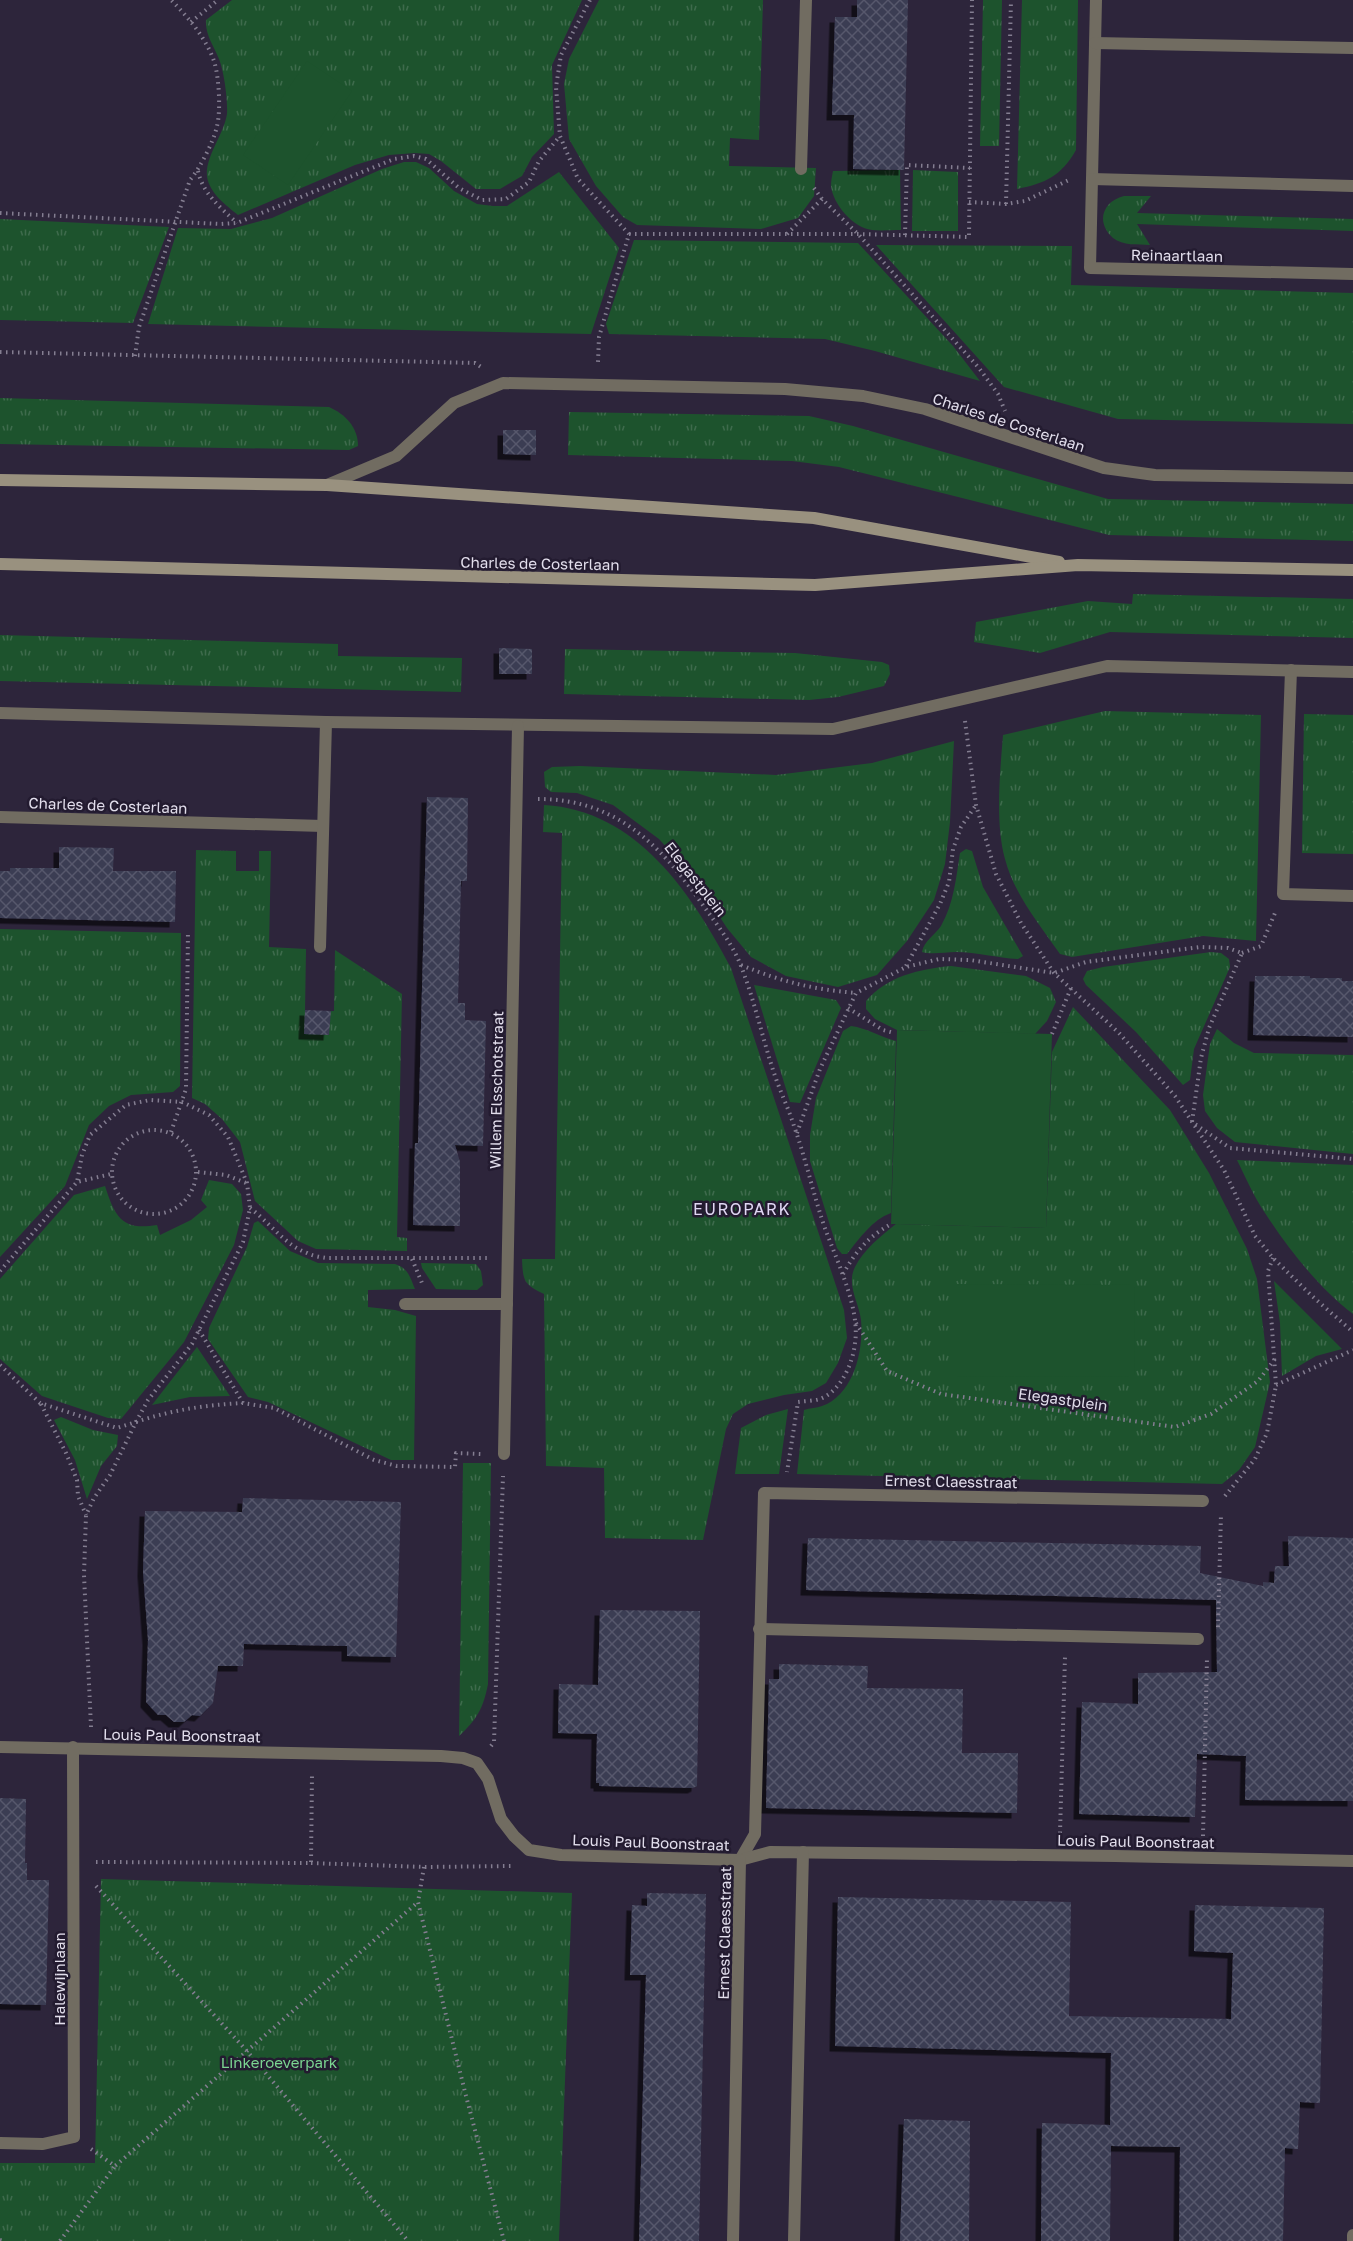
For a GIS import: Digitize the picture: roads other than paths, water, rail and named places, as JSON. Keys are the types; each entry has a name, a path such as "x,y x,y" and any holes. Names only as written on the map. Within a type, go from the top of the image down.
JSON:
{"main road":[{"name":"Charles de Costerlaan","path":"0,480 327,485 814,518 1078,565"},
{"name":"Charles de Costerlaan","path":"0,564 815,585 1078,565 1353,570"}],"street":[{"path":"801,169 806,0"},
{"name":"Reinaartlaan","path":"1096,0 1090,268 1353,274"},
{"path":"1095,43 1353,48"},
{"path":"1092,179 1353,186"},
{"name":"Charles de Costerlaan","path":"327,485 396,456 454,403 503,383 785,389 863,396 925,409 1104,468 1155,475 1353,478"},
{"path":"0,713 518,726 833,729 1107,666 1353,672"},
{"path":"1291,670 1283,894 1353,896"},
{"path":"320,947 326,722"},
{"name":"Willem Elsschotstraat","path":"504,1454 518,726"},
{"name":"Charles de Costerlaan","path":"0,817 323,826"},
{"path":"405,1304 507,1304"},
{"name":"Ernest Claesstraat","path":"733,2241 740,1860 755,1834 764,1493 1203,1501"},
{"path":"759,1629 1203,1639"},
{"name":"Louis Paul Boonstraat","path":"0,1747 463,1758 477,1763 488,1779 501,1819 514,1836 529,1850 561,1855 740,1860 770,1852 803,1852 1353,1861"},
{"name":"Halewijnlaan","path":"0,2143 43,2144 74,2137 73,1747"},
{"path":"794,2241 803,1852"},
{"path":"1353,2235 1353,2241"}],"district":[{"name":"EUROPARK","path":"742,1209"}],"park label":[{"name":"Linkeroeverpark","path":"279,2062"}]}
